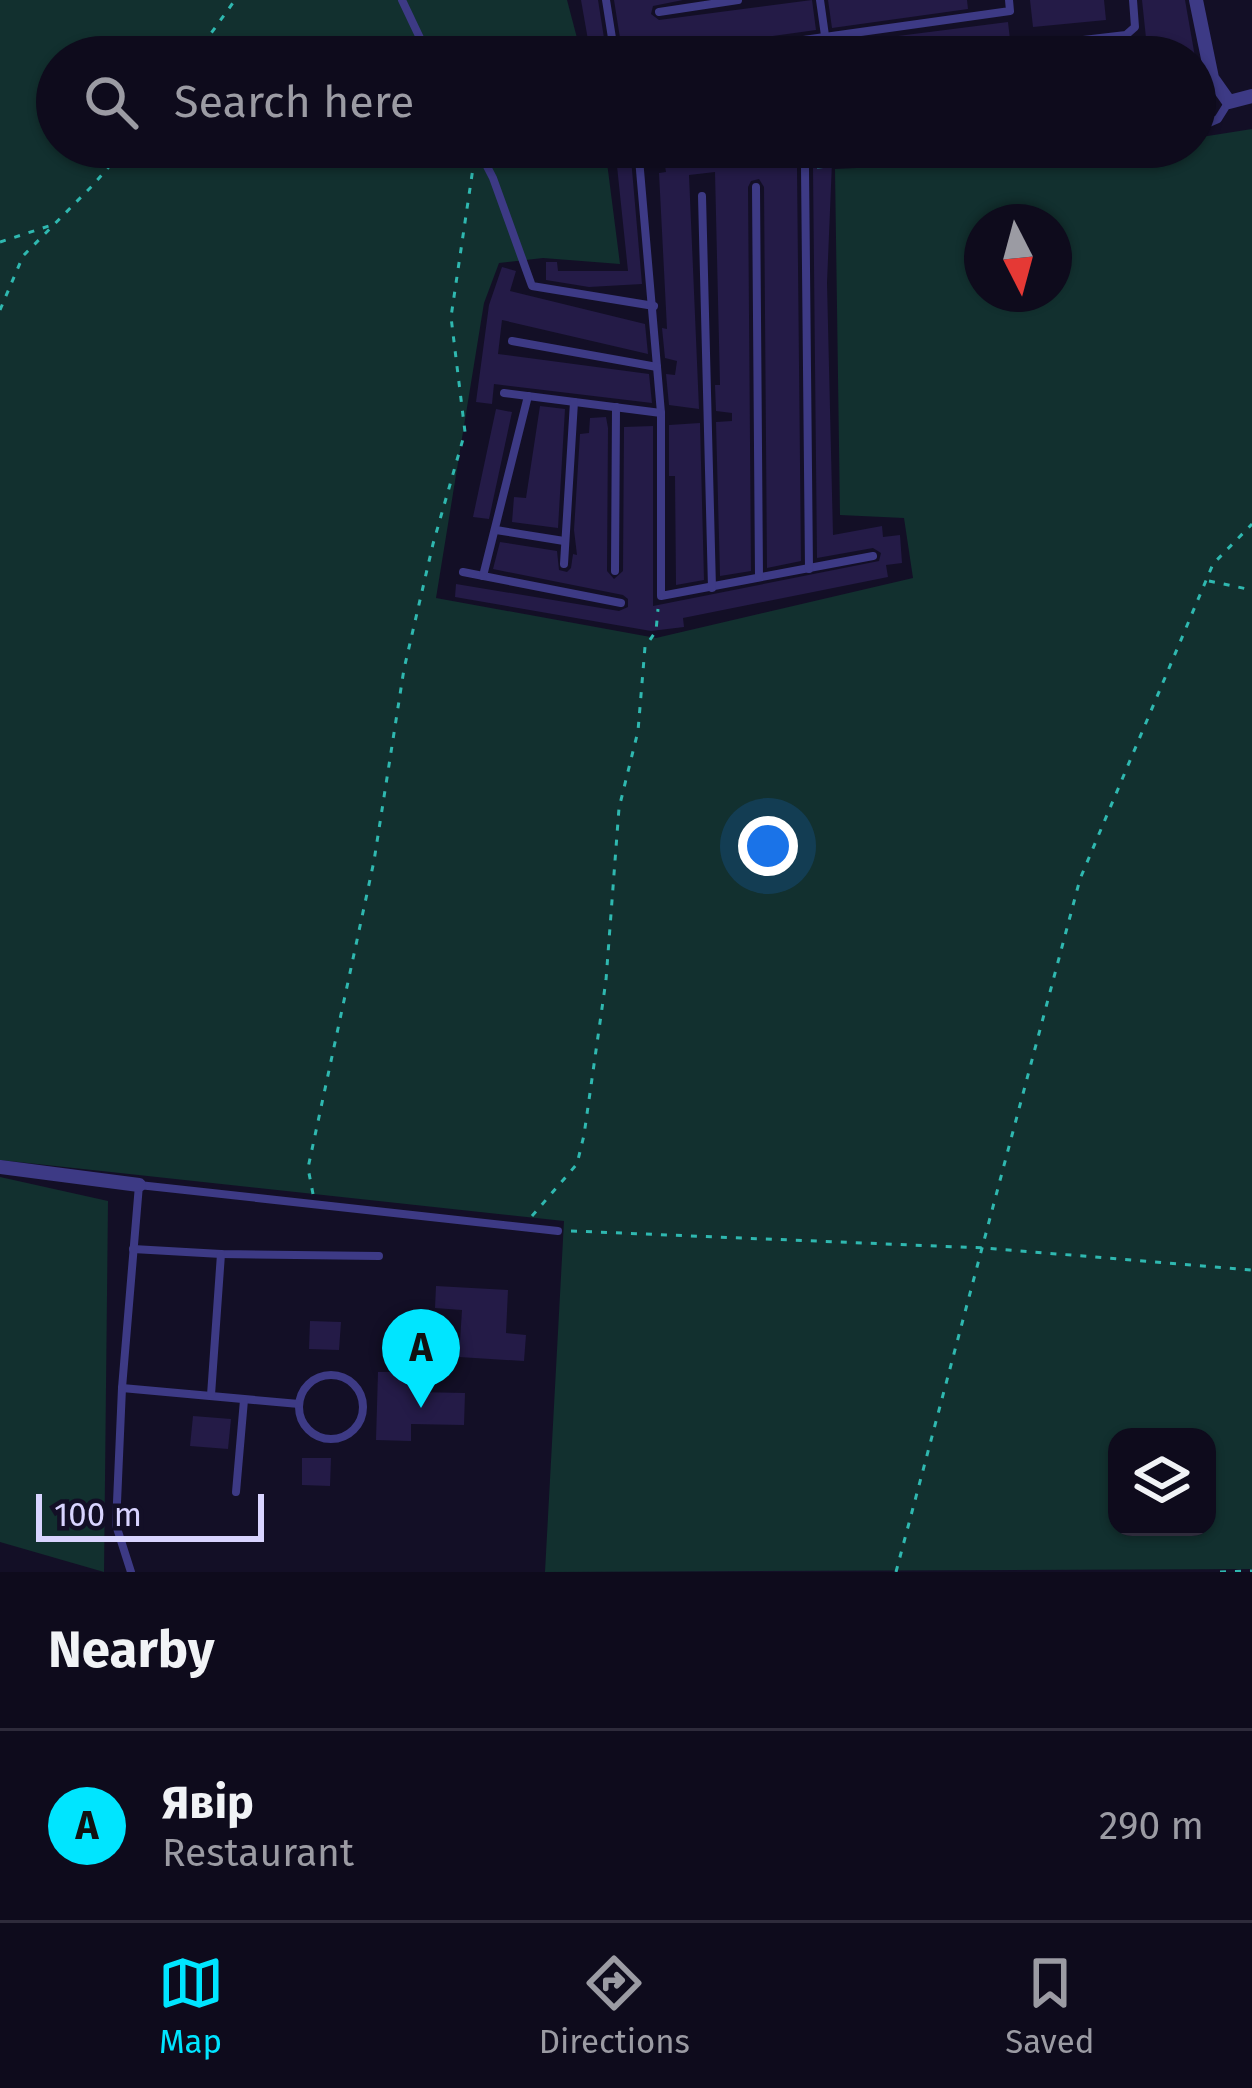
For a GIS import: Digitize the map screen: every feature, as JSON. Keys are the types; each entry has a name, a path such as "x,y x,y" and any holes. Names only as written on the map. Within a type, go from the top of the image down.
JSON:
{"street":[{"path":"1196,0 1204,36"},
{"path":"1216,82 1229,102 1252,96"},
{"path":"0,1167 140,1185"}],"lane":[{"path":"402,0 419,36"},
{"path":"606,0 612,36"},
{"path":"659,12 738,0"},
{"path":"820,0 826,36 1010,11 1009,0"},
{"path":"1117,36 1135,27 1133,0"},
{"path":"1216,120 1229,102"},
{"path":"488,168 532,286 654,306"},
{"path":"642,168 661,412 661,596 873,556"},
{"path":"805,168 809,569"},
{"path":"756,187 759,577"},
{"path":"702,196 712,587"},
{"path":"512,341 658,367"},
{"path":"503,393 661,412"},
{"path":"483,576 528,396"},
{"path":"563,564 574,402"},
{"path":"615,571 616,407"},
{"path":"496,530 564,542"},
{"path":"463,572 621,603"},
{"path":"131,1572 116,1525 122,1388 140,1185 558,1231"},
{"path":"133,1249 379,1256"},
{"path":"212,1395 221,1254"},
{"path":"327,1376 356,1386 362,1416 350,1433 330,1439 310,1432 299,1404 308,1385 327,1376"},
{"path":"122,1388 299,1404"},
{"path":"236,1492 244,1400"}],"path":[{"path":"209,36 235,0"},
{"path":"0,310 23,256 108,168"},
{"path":"315,1204 308,1168 374,860 404,669 465,432 451,317 473,168"},
{"path":"0,242 50,226"},
{"path":"896,1572 1080,880 1213,564 1252,524"},
{"path":"1208,580 1252,590"},
{"path":"522,1227 577,1164 584,1135 606,980 620,808 638,731 645,647 656,631 661,596"},
{"path":"558,1231 985,1248 1252,1270"},
{"path":"1220,1572 1252,1571"}],"green space":[{"path":"0,0 567,0 576,36 36,36 36,168 608,168 620,264 543,258 499,263 484,303 436,598 656,638 913,578 904,518 840,515 835,169 1216,168 1216,135 1252,129 1252,1569 545,1572 564,1221 0,1160"},
{"path":"0,1177 108,1201 104,1572 0,1542"}],"building":[{"path":"581,0 598,0 604,36 587,36"},
{"path":"614,0 683,0 653,6 651,14 659,20 812,0 816,30 772,36 620,36"},
{"path":"828,0 967,0 968,9 832,28"},
{"path":"1030,0 1104,0 1106,20 1033,27"},
{"path":"1142,0 1185,0 1191,36 1146,36"},
{"path":"1008,22 1010,36 898,36"},
{"path":"617,168 632,168 642,284 589,287 546,280 546,262 557,262 558,271 628,271"},
{"path":"665,168 797,168 801,561 767,568 764,187 759,179 748,187 751,571 720,576 716,422 732,421 732,413 716,411 715,385 720,385 715,172 689,175 699,409 669,405 666,374 675,375 677,361 665,358 662,328 667,329 659,173"},
{"path":"813,168 832,168 827,283 833,535 882,526 883,537 900,535 902,563 886,565 888,577 683,618 684,627 651,631 455,597 456,584 619,611 628,607 623,595 493,569 500,542 557,551 559,570 571,568 573,554 577,555 574,530 580,434 589,433 590,418 606,417 608,428 607,571 614,579 623,571 624,427 653,426 653,606 879,561 881,553 873,548 817,558"},
{"path":"502,267 516,271 510,291 645,324 648,354 502,320 498,354 649,374 652,403 494,384 492,404 476,402 489,305"},
{"path":"540,406 565,409 558,528 512,522 514,497 526,498"},
{"path":"496,409 512,412 489,519 473,517"},
{"path":"700,423 704,580 676,585 675,476 669,476 669,425"},
{"path":"436,1286 508,1290 506,1333 526,1335 524,1361 459,1357 462,1310 435,1308"},
{"path":"310,1321 341,1322 339,1350 309,1349"},
{"path":"378,1372 416,1372 416,1392 465,1393 464,1425 411,1424 411,1441 376,1440"},
{"path":"193,1416 231,1419 228,1449 190,1446"},
{"path":"302,1458 331,1458 330,1486 302,1485"}],"place":[{"name":"Явір","path":"421,1408"}]}
